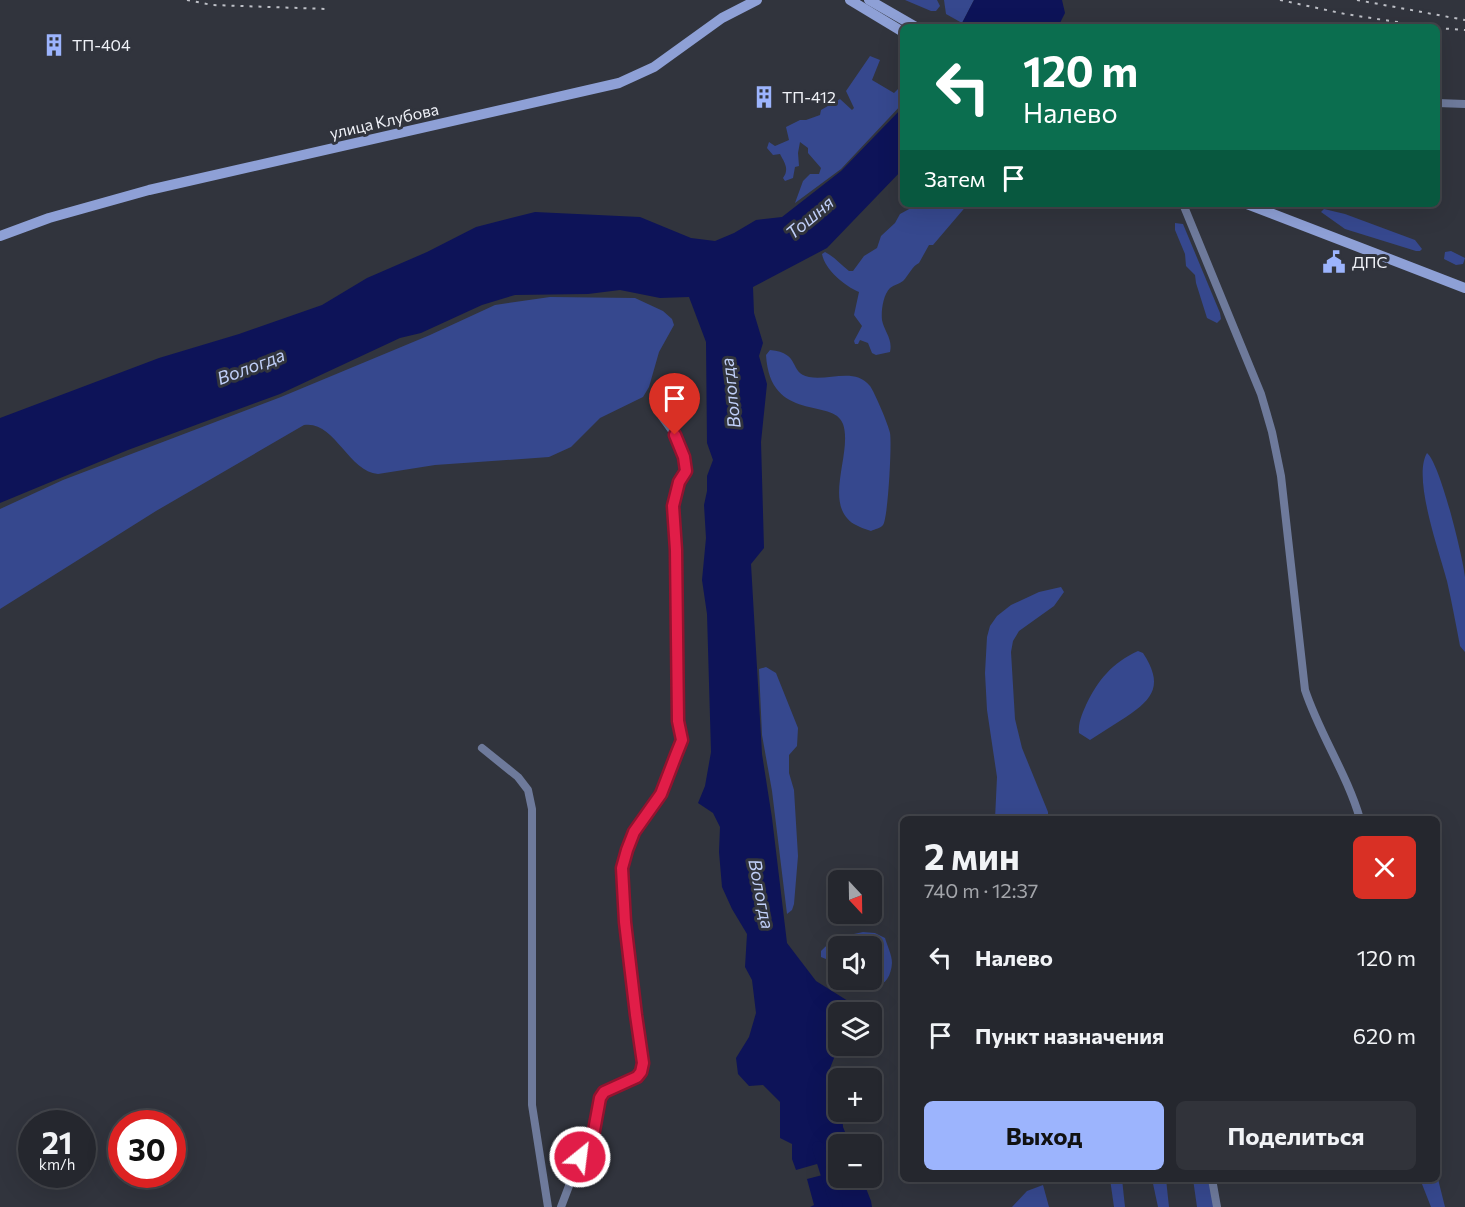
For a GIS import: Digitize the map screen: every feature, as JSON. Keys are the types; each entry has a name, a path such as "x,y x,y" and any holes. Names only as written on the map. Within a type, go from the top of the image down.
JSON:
{"main road":[{"name":"улица Клубова","path":"0,236 50,218 149,190 619,83 654,67 722,18 757,0"},
{"path":"850,0 900,30"},
{"path":"869,0 911,24"},
{"path":"1255,207 1465,288"}],"street":[{"path":"1440,103 1465,104"},
{"path":"1184,207 1198,246 1261,394 1272,432 1281,476 1305,690 1312,710 1350,789 1359,816"},
{"path":"561,1207 580,1157 593,1136 600,1098 604,1092 637,1077 643,1063 625,922 622,868 634,832 661,794 682,740 678,721 676,550 673,506 679,482 686,471 684,457 675,435 662,417"},
{"path":"482,748 518,777 528,790 532,809 532,1105 548,1207"},
{"path":"1213,1182 1217,1207"}],"shaded area":[{"path":"905,0 937,0 940,6 936,11 931,11"},
{"path":"944,0 974,0 962,23 946,14"},
{"path":"870,56 880,60 872,80 894,93 900,87 900,106 841,169 795,203 803,181 810,174 819,174 821,168 808,153 808,148 800,142 799,166 795,167 793,178 785,181 783,178 786,172 785,163 780,154 773,155 767,148 769,142 775,146 789,140 786,127 800,120 820,115 821,110 840,99 852,110 854,108 846,91"},
{"path":"965,207 933,245 929,245 919,263 903,281 888,291 883,303 882,316 890,343 890,352 876,355 872,353 868,343 860,340 858,344 855,344 854,341 862,326 854,315 859,292 836,277 827,266 822,254 825,252 849,271 853,271 864,256 877,248 881,236 895,223 900,214 911,208"},
{"path":"1324,209 1345,214 1415,240 1422,249 1416,251 1345,229 1321,212"},
{"path":"1175,223 1183,224 1220,313 1221,319 1217,323 1207,318 1195,275 1186,266 1185,254 1175,230"},
{"path":"1451,251 1465,258 1463,264 1456,265 1444,259 1445,252"},
{"path":"550,297 635,298 663,311 672,319 674,325 659,352 649,387 643,397 600,418 571,447 549,457 435,465 378,474 367,471 358,464 324,430 304,425 156,511 0,609 0,509 63,480 281,397 430,335 495,305"},
{"path":"770,350 787,355 803,375 817,378 857,377 870,386 890,433 888,496 885,520 881,527 871,531 854,524 845,515 840,504 839,491 845,436 843,424 837,416 790,400 778,391 770,377 766,355"},
{"path":"1427,453 1444,491 1463,566 1465,652 1460,646 1447,581 1425,497 1423,465"},
{"path":"1061,587 1064,592 1054,606 1019,631 1013,641 1011,652 1015,719 1022,748 1048,816 995,816 997,777 987,710 985,673 987,637 990,626 997,616 1011,605 1039,592"},
{"path":"1138,651 1143,653 1153,673 1153,690 1136,710 1090,740 1079,733 1079,729 1082,715 1091,696 1113,667"},
{"path":"766,667 776,673 798,728 797,746 789,755 789,773 794,790 798,856 794,904 792,910 787,914 772,791 762,735 759,669"},
{"path":"863,932 881,936 846,936"},
{"path":"882,936 885,938 892,963 882,984"},
{"path":"828,945 828,960 821,957 821,951"},
{"path":"1110,1182 1122,1182 1125,1207 1114,1207"},
{"path":"1153,1182 1166,1182 1169,1207 1158,1207"},
{"path":"1193,1182 1210,1182 1214,1207 1197,1207"},
{"path":"1421,1182 1439,1182 1445,1207 1431,1207"},
{"path":"1043,1185 1049,1207 1012,1207 1027,1191"}],"water":[{"path":"974,0 1062,0 1065,13 1060,24 962,24"},
{"name":"Тошня","path":"900,110 900,172 827,248 753,287 754,313 763,343 759,356 767,384 761,442 764,548 751,564 762,754 787,943 816,981 848,1001 828,1002 828,1056 835,1056 830,1068 828,1068 827,1076 828,1122 843,1122 846,1134 828,1134 828,1161 796,1170 792,1159 792,1144 780,1138 780,1102 763,1085 749,1086 738,1074 736,1058 749,1037 756,1013 752,980 745,967 747,934 722,887 719,852 720,827 713,813 698,803 705,786 711,752 707,614 702,580 706,538 704,505 707,476 713,460 707,443 706,342 689,297 660,298 620,290 588,294 515,295 482,305 421,333 400,338 280,394 128,450 0,503 0,418 159,358 239,334 322,305 367,278 427,252 476,227 535,212 640,217 691,238 715,241 756,220 782,217 841,171"},
{"path":"828,1174 828,1188 866,1188 872,1207 810,1207 814,1205 807,1179"}],"waterway":[{"name":"Вологда","path":"818,1147 837,1207"}],"railway":[{"path":"187,0 212,5 327,9"},
{"path":"1280,0 1345,14 1410,24"},
{"path":"1357,0 1465,20"},
{"path":"1440,28 1465,30"}],"place":[{"name":"ТП-404","path":"54,45"},
{"name":"ТП-412","path":"764,97"},
{"name":"ДПС","path":"1334,262"}],"route":[{"path":"580,1157 593,1136 600,1098 604,1092 637,1077 643,1063 625,922 622,868 634,832 661,794 682,740 678,721 676,550 673,506 679,482 686,471 684,457 675,435"}]}
